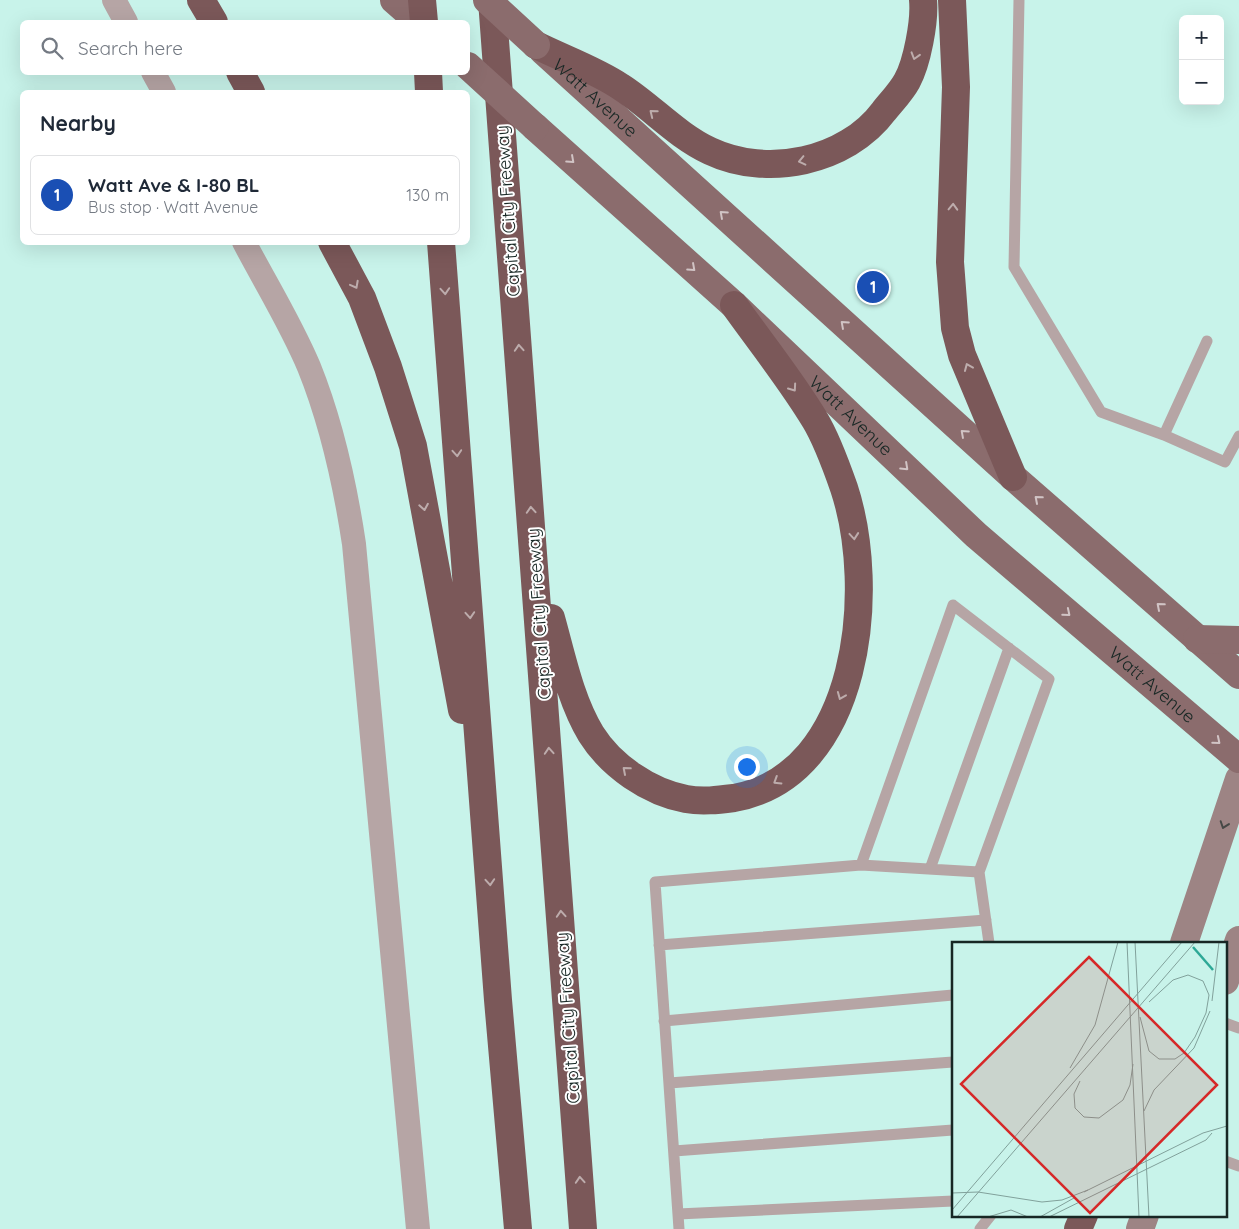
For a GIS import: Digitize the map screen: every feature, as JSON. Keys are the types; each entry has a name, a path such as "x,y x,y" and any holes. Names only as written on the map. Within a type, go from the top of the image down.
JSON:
{"highway":[{"path":"201,0 213,20"},
{"path":"422,0 424,20"},
{"name":"Capital City Freeway","path":"492,0 535,559 583,1229"},
{"path":"503,140 508,0"},
{"path":"536,45 621,87 670,127 710,152 746,163 786,165 828,155 874,124 908,80 918,45 924,9 923,0"},
{"path":"952,0 956,87 950,262 955,328 962,355 1013,477"},
{"path":"242,75 250,90"},
{"path":"428,75 429,90"},
{"path":"334,245 362,298 388,367 413,446 488,855"},
{"path":"441,245 498,1000 518,1229"},
{"path":"535,559 573,697 592,735 614,759 643,785 668,796 695,800 721,800 751,794 774,784 798,767 813,750 827,730 844,690 854,655 858,575 853,528 844,488 816,421 734,305"},
{"path":"1078,1229 1084,1216"}],"main road":[{"path":"394,0 417,20"},
{"name":"Watt Avenue","path":"487,0 1013,477 1239,675"},
{"name":"Watt Avenue","path":"470,68 734,305 976,535 1239,759"},
{"path":"1197,639 1239,640"},
{"path":"1184,942 1239,779"},
{"path":"1226,978 1239,940"},
{"path":"1092,1229 1096,1216"},
{"path":"1140,1229 1145,1216"}],"street":[{"path":"114,0 125,20"},
{"path":"155,75 163,90"},
{"path":"246,245 309,368 332,433 348,499 355,554 418,1229"}],"lane":[{"path":"1019,0 1014,267 1101,412 1164,435 1224,462 1239,436"},
{"path":"1164,435 1207,341"},
{"path":"861,865 953,606 1049,679 979,872 989,942"},
{"path":"930,869 1009,648"},
{"path":"679,1229 654,882 861,865 979,872"},
{"path":"659,945 986,920"},
{"path":"664,1021 952,995"},
{"path":"1226,1023 1239,1028"},
{"path":"669,1083 952,1062"},
{"path":"674,1151 952,1130"},
{"path":"1226,1160 1239,1166"},
{"path":"678,1214 952,1201"},
{"path":"980,1229 990,1216"}],"place":[{"name":"Watt Ave & I-80 BL","path":"873,287"}]}
